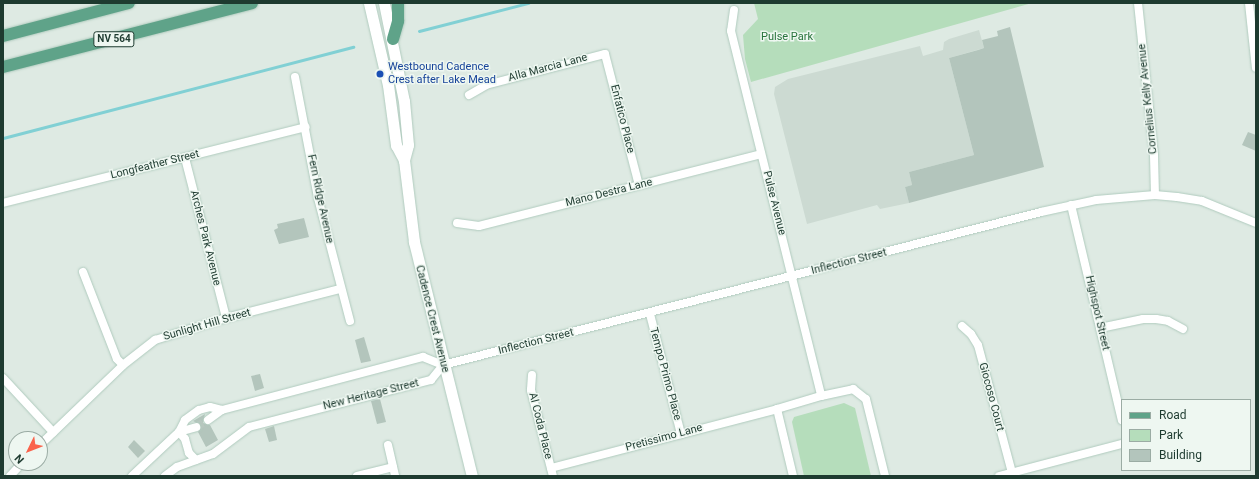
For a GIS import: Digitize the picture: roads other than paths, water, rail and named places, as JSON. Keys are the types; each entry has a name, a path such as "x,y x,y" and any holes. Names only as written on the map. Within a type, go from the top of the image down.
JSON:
{"main road":[{"path":"3,36 129,3"},
{"name":"NV 564","path":"3,67 252,3"},
{"path":"393,39 398,21 398,3"}],"street":[{"name":"Cadence Crest Avenue","path":"369,3 388,85 396,145 404,160 414,242 443,365 472,476"},
{"name":"Cadence Crest Avenue","path":"384,3 393,39 404,101 408,145 404,160"},
{"name":"Cornelius Kelly Avenue","path":"1138,3 1154,156 1155,195"},
{"path":"1249,3 1256,68"},
{"name":"Pulse Avenue","path":"734,10 731,31 821,396"},
{"name":"Alla Marcia Lane","path":"469,95 486,84 605,54"},
{"name":"Enfatico Place","path":"605,54 639,185"},
{"name":"Fern Ridge Avenue","path":"295,77 306,127 318,198 340,289 350,320"},
{"name":"Longfeather Street","path":"3,203 306,127"},
{"name":"Mano Destra Lane","path":"457,223 479,226 761,154"},
{"name":"Arches Park Avenue","path":"185,158 226,318"},
{"name":"Inflection Street","path":"443,365 650,314 1071,206 1120,197 1155,195 1202,202 1256,223"},
{"name":"Highspot Street","path":"1071,206 1121,416"},
{"path":"83,272 117,359 123,365"},
{"name":"Sunlight Hill Street","path":"48,437 123,365 155,340 226,318 340,289"},
{"name":"Tempo Primo Place","path":"650,314 681,434"},
{"path":"1100,328 1143,319 1156,319 1168,321 1183,329"},
{"name":"Giocoso Court","path":"962,326 971,334 978,345 1012,473"},
{"name":"New Heritage Street","path":"165,476 177,467 222,449 249,427 431,380 443,365 423,357 222,410 208,420"},
{"name":"Al Coda Place","path":"532,375 531,390 552,472"},
{"path":"3,378 53,432"},
{"path":"793,476 777,409 821,396 853,390 866,399 885,476"},
{"name":"New Heritage Street","path":"132,476 179,432 185,420 199,410 210,407 222,410"},
{"name":"Pretissimo Lane","path":"552,472 681,434 777,409"},
{"name":"New Heritage Street","path":"179,432 196,427"},
{"path":"179,432 185,440 189,453 196,460"},
{"path":"999,476 1121,444"},
{"path":"388,445 395,476"},
{"path":"357,476 393,467"}],"waterway":[{"path":"419,31 528,3"},
{"path":"3,138 353,47"}],"tunnel":[{"path":"196,427 208,420"}],"place":[{"name":"Westbound Cadence Crest after Lake Mead","path":"380,74"}],"park label":[{"name":"Pulse Park","path":"787,37"}]}
